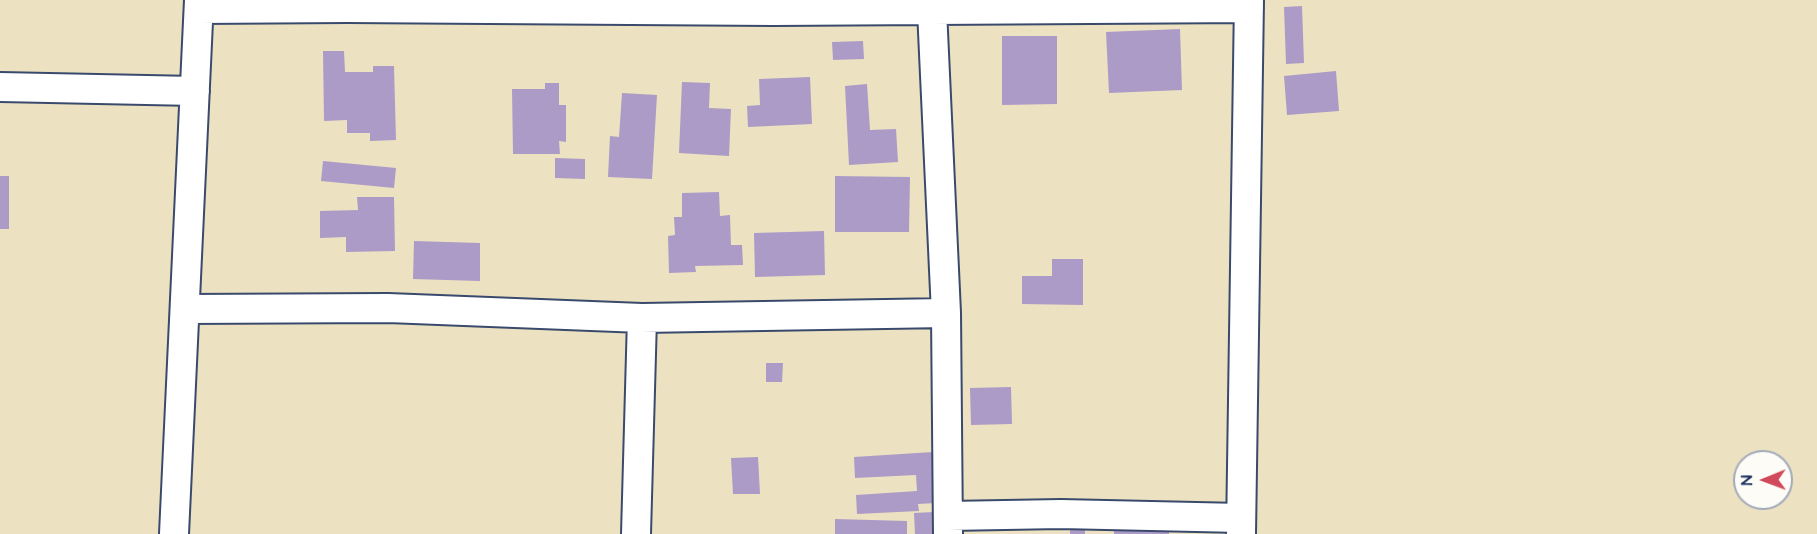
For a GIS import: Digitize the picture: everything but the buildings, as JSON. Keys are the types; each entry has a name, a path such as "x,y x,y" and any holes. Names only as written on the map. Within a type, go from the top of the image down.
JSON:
{"street":[{"path":"174,534 199,5 359,8 773,5 932,10 1249,4 1241,526 1061,514 948,525 946,313 932,10"},
{"path":"0,87 195,91"},
{"path":"185,309 388,308 642,318 946,313"},
{"path":"636,534 642,318"}]}
